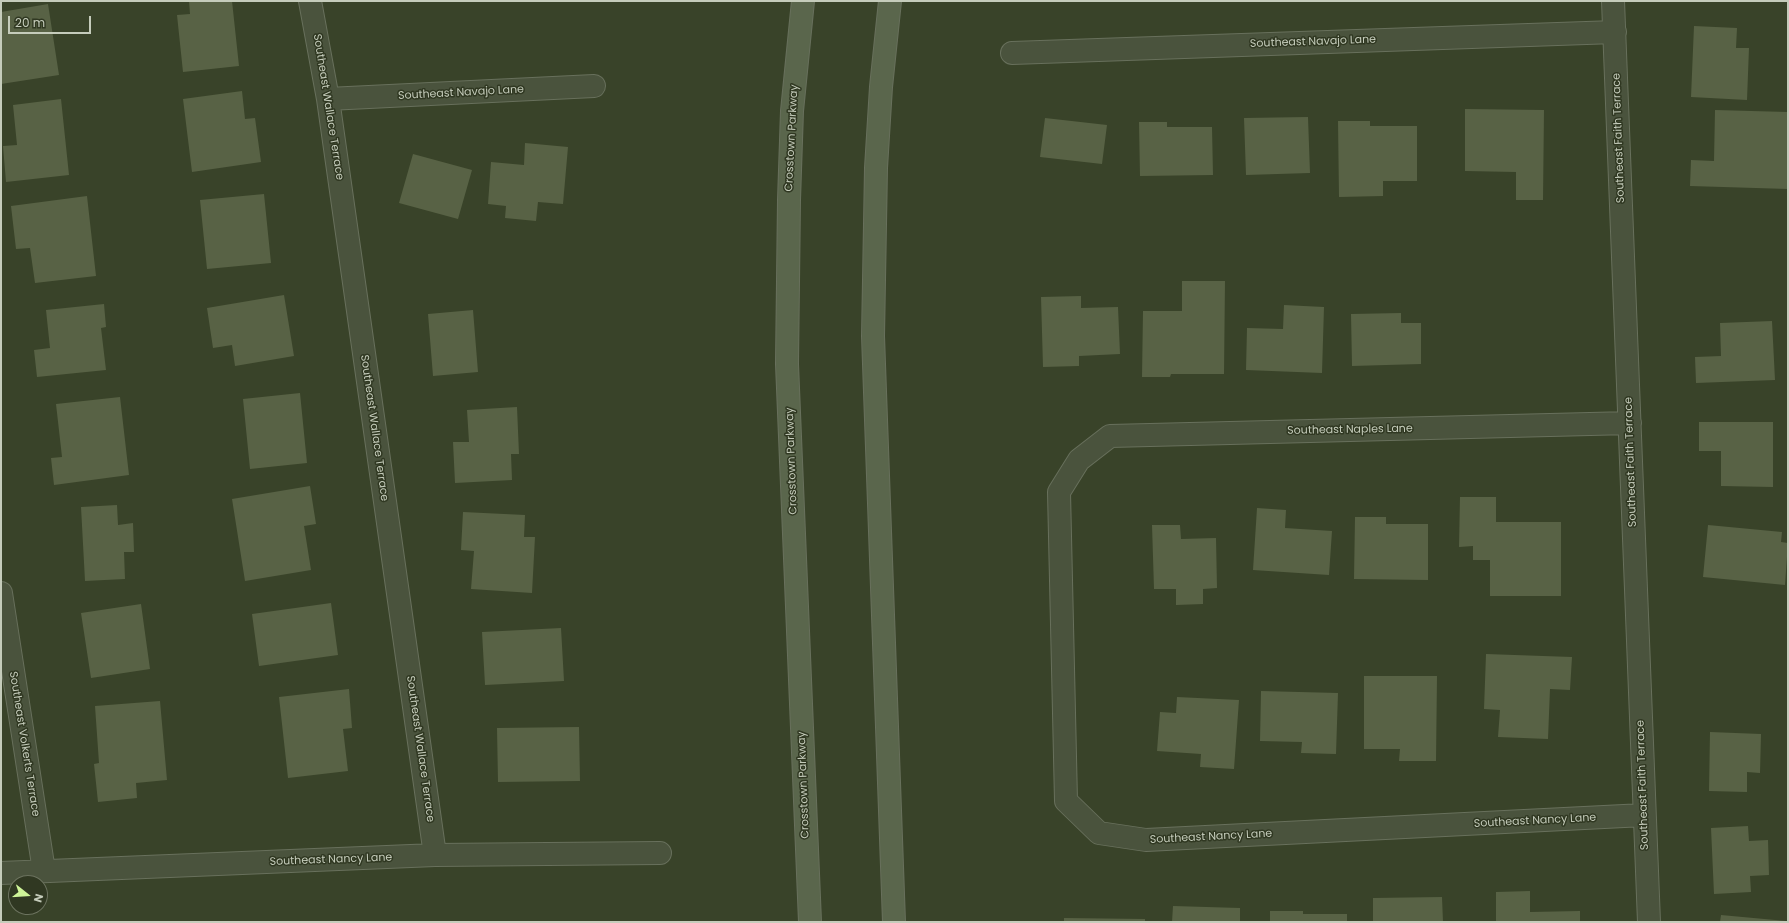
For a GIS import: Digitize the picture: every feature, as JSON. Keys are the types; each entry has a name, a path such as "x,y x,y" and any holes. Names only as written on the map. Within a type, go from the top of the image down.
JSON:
{"main road":[{"name":"Crosstown Parkway","path":"803,1 792,111 788,224 787,364 810,922"},
{"path":"890,1 881,87 876,168 873,336 894,922"}],"street":[{"name":"Southeast Wallace Terrace","path":"310,1 328,99 435,855"},
{"name":"Southeast Faith Terrace","path":"1613,1 1649,922"},
{"name":"Southeast Navajo Lane","path":"1012,53 1615,32"},
{"name":"Southeast Navajo Lane","path":"328,99 594,86"},
{"name":"Southeast Naples Lane","path":"1080,460 1110,436 1630,423"},
{"name":"Southeast Nancy Lane","path":"1080,460 1059,492 1066,801 1099,833 1146,840 1644,815"},
{"name":"Southeast Volkerts Terrace","path":"1,593 44,871"},
{"name":"Southeast Nancy Lane","path":"1,873 435,855 660,853"}],"building":[{"path":"189,1 232,1 239,66 183,72 177,15 190,14"},
{"path":"48,4 59,75 1,84 1,12"},
{"path":"1694,26 1737,28 1736,48 1749,48 1747,100 1691,97"},
{"path":"242,91 245,119 255,118 261,162 192,172 183,99"},
{"path":"61,99 69,175 6,182 3,146 17,145 13,105"},
{"path":"1465,109 1544,110 1543,200 1516,200 1516,172 1465,171"},
{"path":"1715,110 1788,112 1788,189 1690,186 1691,160 1714,161"},
{"path":"1308,117 1310,173 1246,175 1244,118"},
{"path":"1045,118 1107,125 1102,164 1040,157"},
{"path":"1338,121 1370,121 1370,126 1417,126 1417,181 1383,181 1383,196 1339,197"},
{"path":"1139,122 1167,122 1167,127 1212,127 1213,175 1140,176"},
{"path":"525,143 568,147 563,204 538,202 536,221 505,218 506,206 488,204 491,162 524,165"},
{"path":"413,154 472,170 458,219 399,203"},
{"path":"264,194 271,263 207,269 200,200"},
{"path":"87,196 96,276 35,283 30,248 16,249 11,206"},
{"path":"1182,281 1225,281 1224,374 1171,374 1170,377 1142,377 1143,311 1182,311"},
{"path":"284,295 294,356 235,366 232,345 213,348 207,308"},
{"path":"1081,296 1081,308 1118,307 1120,354 1079,356 1079,366 1043,367 1041,297"},
{"path":"104,304 106,327 101,328 106,370 37,377 34,350 50,348 46,310"},
{"path":"1284,305 1324,307 1322,373 1246,370 1247,328 1283,329"},
{"path":"473,310 478,372 433,376 428,314"},
{"path":"1401,313 1401,323 1421,323 1421,364 1352,366 1351,314"},
{"path":"1772,321 1775,380 1696,383 1695,357 1721,356 1720,323"},
{"path":"300,393 307,463 250,469 243,399"},
{"path":"120,397 129,475 54,485 51,458 62,457 56,404"},
{"path":"517,407 519,454 511,454 512,480 455,483 453,442 469,442 467,410"},
{"path":"1699,422 1773,422 1773,487 1721,486 1721,451 1699,451"},
{"path":"310,486 316,524 304,526 311,570 245,581 232,499"},
{"path":"1460,497 1496,497 1496,522 1561,522 1561,596 1490,596 1490,560 1473,560 1473,546 1459,547"},
{"path":"117,505 118,525 133,523 134,552 124,552 125,579 85,581 81,507"},
{"path":"1257,508 1286,510 1285,528 1332,531 1329,575 1253,570"},
{"path":"463,512 525,515 524,537 535,537 532,593 471,589 474,551 461,550"},
{"path":"1355,517 1386,517 1386,524 1428,524 1428,580 1354,579"},
{"path":"1152,525 1180,525 1181,539 1216,538 1217,588 1203,589 1203,604 1176,605 1176,589 1154,589"},
{"path":"1708,525 1782,532 1781,542 1788,543 1785,585 1703,577"},
{"path":"331,603 338,655 259,666 252,614"},
{"path":"141,604 150,669 91,678 81,613"},
{"path":"561,628 564,681 485,685 482,632"},
{"path":"1486,654 1572,657 1570,690 1550,689 1548,739 1498,737 1500,710 1484,709"},
{"path":"1364,676 1437,676 1436,761 1399,761 1400,749 1364,749"},
{"path":"349,689 352,728 343,729 348,771 288,778 279,697"},
{"path":"1261,691 1338,693 1336,754 1301,753 1302,742 1260,741"},
{"path":"1177,697 1239,700 1234,769 1200,767 1201,754 1157,751 1160,712 1176,713"},
{"path":"160,701 167,780 136,783 137,798 98,802 94,764 99,763 95,706"},
{"path":"579,727 580,781 498,782 497,728"},
{"path":"1710,732 1761,734 1760,773 1747,772 1747,792 1709,791"},
{"path":"1748,826 1749,841 1768,840 1769,875 1750,876 1751,892 1714,894 1711,828"},
{"path":"1530,891 1530,912 1580,911 1580,922 1496,922 1496,892"},
{"path":"1442,897 1443,922 1373,922 1373,898"},
{"path":"1173,906 1240,908 1240,922 1172,922"},
{"path":"1270,911 1303,911 1303,914 1347,914 1347,922 1270,922"},
{"path":"1721,915 1786,921 1786,922 1720,922"},
{"path":"1064,918 1145,919 1145,922 1064,922"}]}
